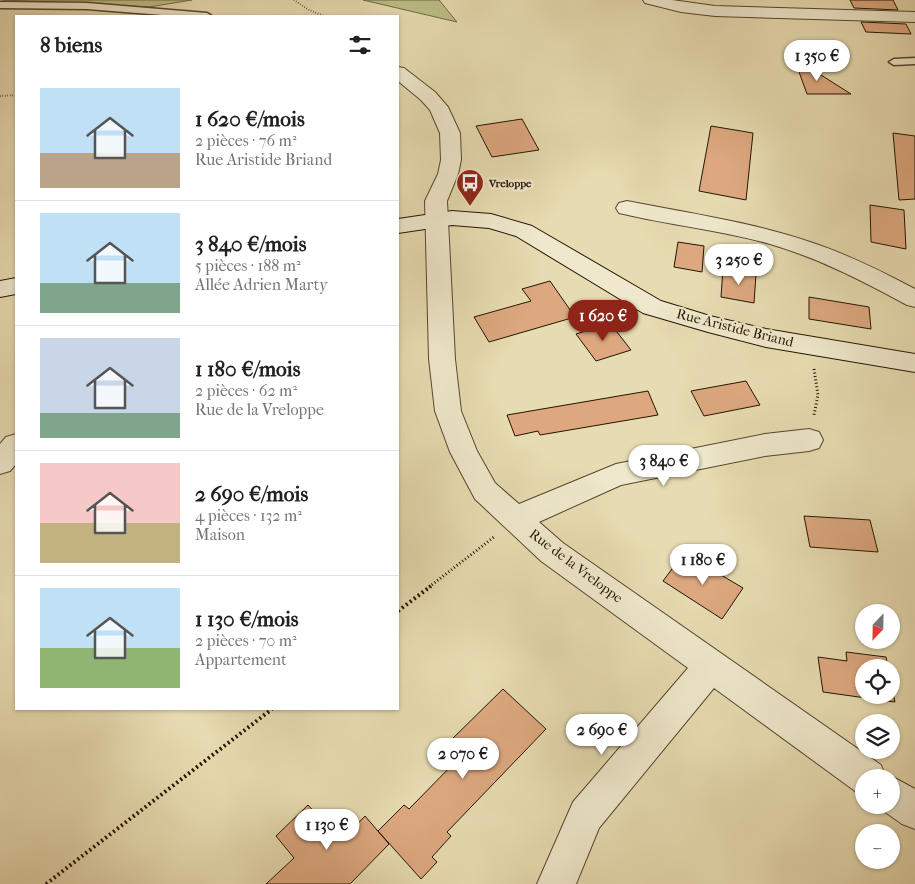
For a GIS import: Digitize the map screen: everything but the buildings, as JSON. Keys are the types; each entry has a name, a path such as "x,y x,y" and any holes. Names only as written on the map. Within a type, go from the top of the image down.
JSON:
{"street":[{"path":"651,0 681,8 724,12 915,17"},
{"name":"Rue de la Vreloppe","path":"399,73 429,97 448,127 453,145 447,183 436,201 442,359 448,410 464,452 485,491 552,552 855,769"},
{"path":"627,208 727,227 800,246 871,275 915,299"},
{"name":"Rue Aristide Briand","path":"399,226 452,218 491,221 524,231 652,307 708,324 766,338 915,363"},
{"path":"0,289 15,286"},
{"path":"516,519 616,475 765,445 809,440"},
{"path":"0,463 15,447"},
{"path":"556,884 586,815 711,666"},
{"path":"900,800 915,811"}],"lane":[{"path":"0,5 88,6 195,15"},
{"path":"894,62 915,61"}],"path":[{"path":"294,0 309,10 322,15"},
{"path":"0,96 15,94"},
{"path":"809,440 818,395 810,346"},
{"path":"399,610 516,519"},
{"path":"46,884 271,710"}],"green space":[{"path":"3,0 192,0 149,7"},
{"path":"363,0 439,0 457,22"}],"place":[{"name":"Vreloppe","path":"470,207"}]}
